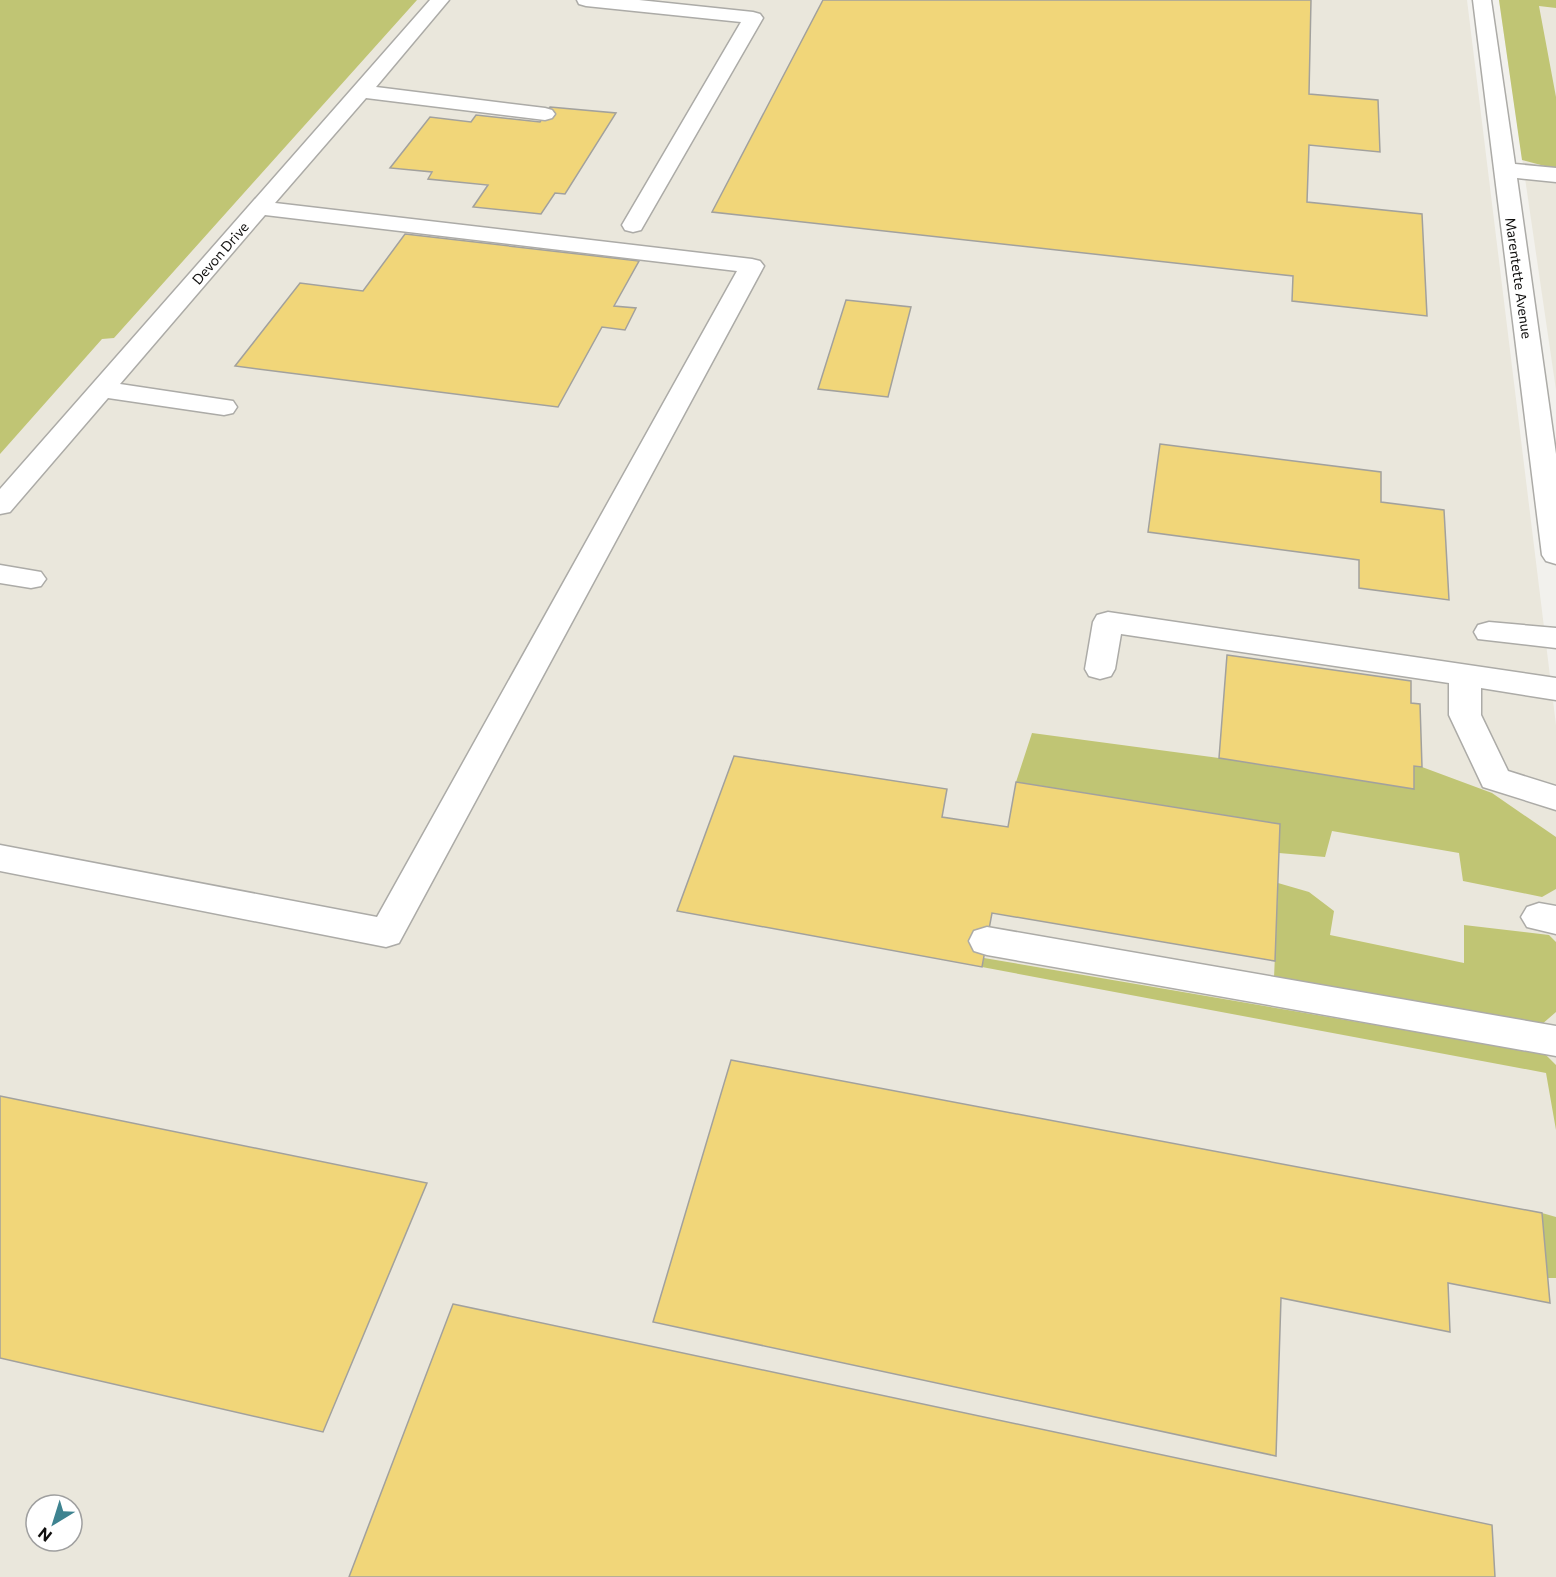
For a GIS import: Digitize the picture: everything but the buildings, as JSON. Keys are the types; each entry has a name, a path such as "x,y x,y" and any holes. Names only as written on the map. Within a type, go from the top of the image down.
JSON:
{"street":[{"name":"Devon Drive","path":"0,506 440,0"},
{"path":"586,0 697,6 753,18 633,225"},
{"name":"Marentette Avenue","path":"1482,0 1504,170 1547,417 1556,555"},
{"path":"361,91 545,114"},
{"path":"1504,170 1556,175"},
{"path":"0,858 386,933 752,266 259,208"},
{"path":"102,389 224,407"},
{"path":"0,574 32,579"},
{"path":"1100,669 1108,622 1556,689"},
{"path":"1490,632 1556,638"},
{"path":"1465,676 1466,715 1495,778 1556,798"},
{"path":"987,941 1556,1041"}],"shaded area":[{"path":"0,0 1467,0 1556,725 1556,1577 0,1577"},
{"path":"1499,0 1556,0 1556,390 1526,185"}],"green space":[{"path":"0,0 417,0 114,338 102,339 0,454"},
{"path":"1499,0 1556,0 1556,8 1539,6 1556,97 1556,169 1522,160"},
{"path":"1032,733 1219,758 1414,789 1414,766 1422,767 1492,793 1556,837 1556,889 1542,897 1463,881 1459,853 1332,831 1325,857 1279,853 1280,824 1016,782"},
{"path":"1278,883 1309,892 1334,911 1330,935 1464,963 1464,925 1549,935 1556,942 1556,1012 1541,1025 1274,978"},
{"path":"984,958 1545,1054 1556,1065 1556,1130 1546,1073 982,967"},
{"path":"1542,1213 1556,1217 1556,1278 1547,1278"}]}
